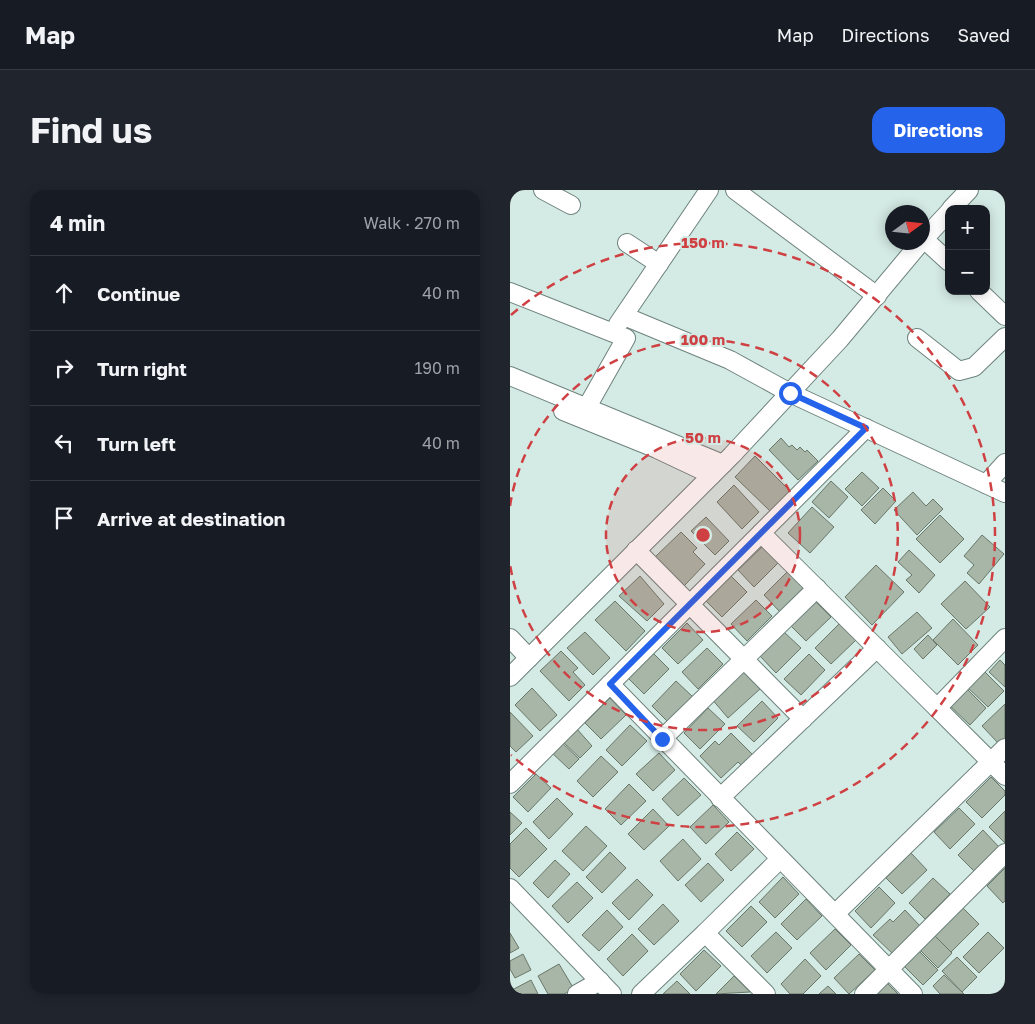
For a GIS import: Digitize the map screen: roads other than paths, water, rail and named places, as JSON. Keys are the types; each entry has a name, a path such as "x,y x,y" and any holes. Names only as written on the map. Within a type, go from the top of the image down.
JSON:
{"street":[{"path":"543,190 566,198"},
{"path":"612,333 709,190"},
{"path":"735,190 877,296"},
{"path":"956,205 969,190"},
{"path":"930,233 945,216"},
{"path":"627,243 659,264"},
{"path":"930,247 945,259"},
{"path":"510,677 717,470 840,340 915,250"},
{"path":"510,292 626,338 587,407"},
{"path":"983,295 1005,316"},
{"path":"624,316 730,360 790,393 1005,493"},
{"path":"917,338 959,371 974,367 1005,337"},
{"path":"510,376 587,407 717,470"},
{"path":"510,389 657,449 717,470"},
{"path":"510,784 866,428"},
{"path":"986,484 1005,463"},
{"path":"761,533 1005,776"},
{"path":"636,550 803,719"},
{"path":"662,739 817,588"},
{"path":"510,638 529,658"},
{"path":"937,708 1005,638"},
{"path":"720,798 877,648"},
{"path":"610,684 913,994"},
{"path":"835,914 1005,748"},
{"path":"864,994 1005,853"},
{"path":"641,994 780,859"},
{"path":"510,888 612,994"},
{"path":"705,933 766,994"},
{"path":"577,994 600,981"}]}
